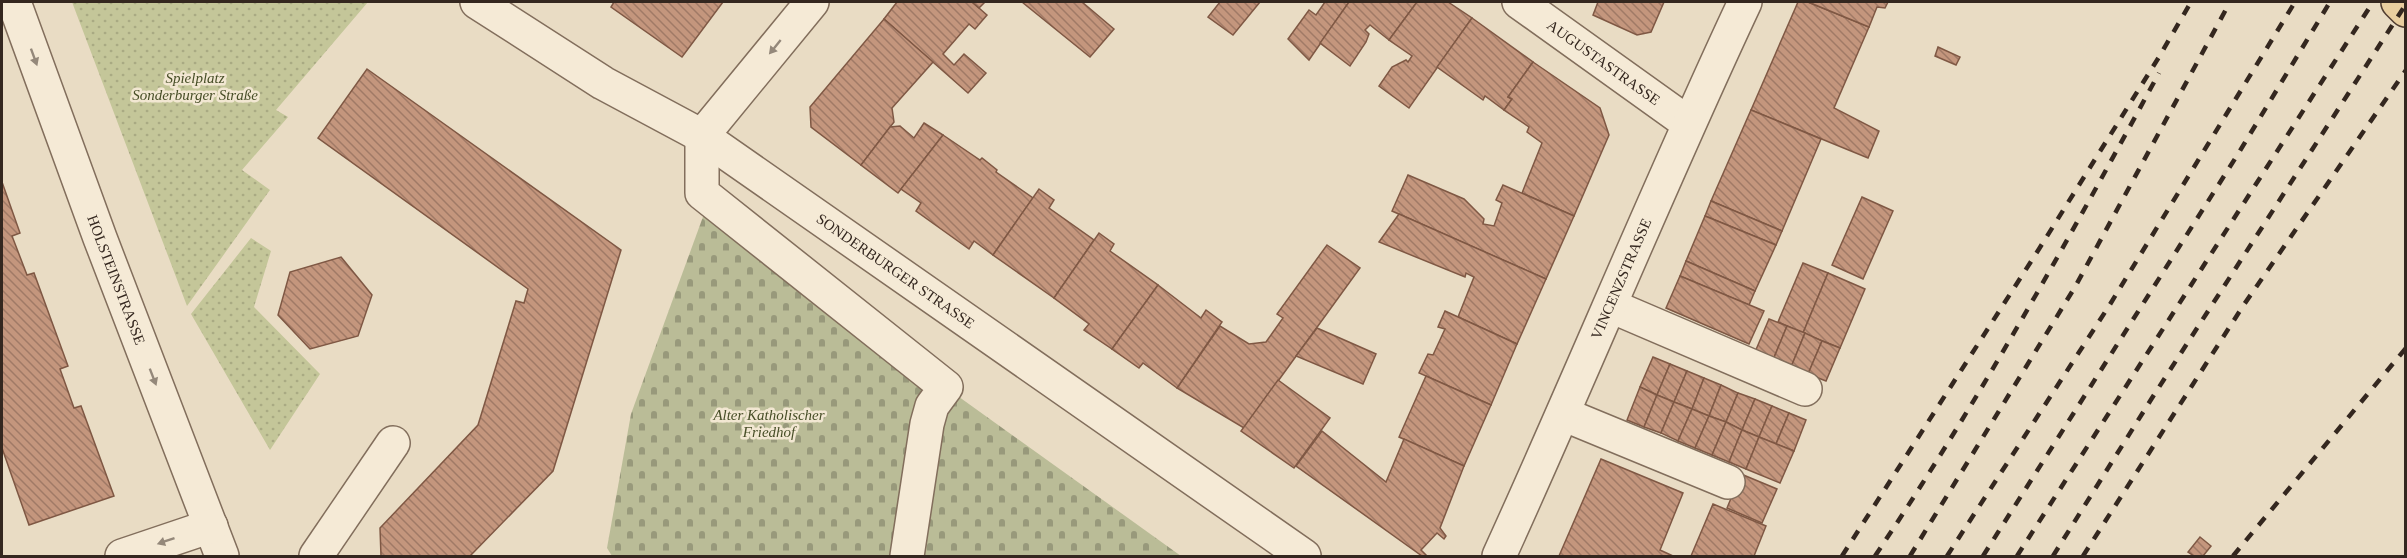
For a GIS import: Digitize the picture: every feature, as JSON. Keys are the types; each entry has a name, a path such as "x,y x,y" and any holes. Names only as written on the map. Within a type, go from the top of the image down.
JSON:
{"main road":[{"path":"2398,2 2406,10"}],"street":[{"name":"HOLSTEINSTRASSE","path":"14,2 100,238 222,556"},
{"name":"SONDERBURGER STRASSE","path":"477,2 603,83 702,136 1304,556"},
{"path":"812,2 702,136 702,193 946,387 932,406 927,424 907,556"},
{"name":"AUGUSTASTRASSE","path":"1519,2 1688,123"},
{"name":"VINCENZSTRASSE","path":"1499,556 1611,306 1688,123 1745,2"},
{"path":"1611,306 1805,389"},
{"path":"1563,414 1728,482"},
{"path":"316,556 393,443"},
{"path":"122,556 211,526"}],"green space":[{"name":"Spielplatz Sonderburger Straße","path":"72,2 368,2 276,110 288,117 242,170 270,190 187,306"},
{"name":"Alter Katholischer Friedhof","path":"704,214 1181,556 612,556 607,548 631,414"},
{"path":"251,238 271,251 254,307 320,374 270,450 191,314"}],"building":[{"path":"614,2 723,2 682,57 611,7"},
{"path":"897,2 972,2 987,15 975,29 969,24 943,54 954,65 964,54 986,73 968,93 884,19"},
{"path":"972,2 985,2 979,8"},
{"path":"1022,2 1082,2 1114,29 1090,57"},
{"path":"1220,2 1260,2 1233,35 1208,17"},
{"path":"1325,2 1349,2 1309,60 1288,39 1309,10 1316,15"},
{"path":"1349,2 1417,2 1389,40 1370,25 1365,30 1369,34 1366,42 1350,66 1320,43"},
{"path":"1417,2 1448,2 1472,18 1409,108 1379,86 1392,67 1406,60 1408,62 1412,56 1389,40"},
{"path":"1598,2 1664,2 1651,32 1637,35 1593,15"},
{"path":"1798,2 1808,2 1869,27 1834,108 1879,131 1868,158 1751,110"},
{"path":"1808,2 1888,2 1885,8 1877,7 1869,27"},
{"path":"1472,18 1533,62 1508,97 1512,99 1504,110 1485,96 1483,100 1437,67"},
{"path":"884,19 933,62 892,108 894,122 861,165 811,127 810,107"},
{"path":"1938,47 1960,57 1956,65 1935,56"},
{"path":"1533,62 1600,108 1609,135 1574,216 1522,193 1542,143 1527,132 1529,127 1504,110 1512,99 1508,97"},
{"path":"367,69 621,250 553,471 470,556 381,556 380,528 478,425 516,301 524,303 528,289 318,138"},
{"path":"1751,110 1821,139 1782,231 1711,201"},
{"path":"924,123 943,135 898,193 861,165 890,127 900,126 914,138"},
{"path":"943,135 980,160 982,158 997,170 996,172 1033,198 993,255 974,241 969,249 916,211 921,203 901,189"},
{"path":"1408,175 1464,199 1484,219 1483,224 1494,226 1502,203 1496,200 1503,185 1574,216 1546,279 1392,211"},
{"path":"2,182 20,233 12,236 27,275 34,273 68,366 60,369 74,408 81,406 114,496 29,525 2,448"},
{"path":"1039,189 1054,200 1049,208 1094,240 1054,298 993,255"},
{"path":"1862,197 1893,211 1863,279 1832,265"},
{"path":"1711,201 1782,231 1776,245 1705,216"},
{"path":"1399,214 1546,279 1517,344 1458,317 1474,277 1466,273 1465,277 1379,242"},
{"path":"1705,216 1776,245 1755,291 1686,261"},
{"path":"1099,233 1114,244 1110,251 1158,285 1112,349 1084,330 1089,324 1054,298"},
{"path":"1327,245 1360,268 1244,428 1177,388 1220,326 1249,344 1266,342 1283,318 1277,314"},
{"path":"341,257 372,295 358,336 310,349 278,315 290,272"},
{"path":"1686,261 1755,291 1749,305 1680,276"},
{"path":"1803,263 1828,273 1803,333 1778,322"},
{"path":"1828,273 1865,289 1840,348 1803,333"},
{"path":"1680,276 1764,311 1749,344 1666,308"},
{"path":"1158,285 1201,318 1206,310 1222,322 1177,388 1143,363 1139,368 1112,349"},
{"path":"1445,311 1517,344 1491,405 1419,373 1428,354 1433,355 1445,329 1438,327"},
{"path":"1769,319 1787,326 1773,360 1755,352"},
{"path":"1787,326 1805,333 1791,367 1773,360"},
{"path":"1317,328 1376,354 1363,384 1296,356"},
{"path":"1805,333 1822,341 1808,374 1791,367"},
{"path":"1822,341 1840,348 1826,381 1808,374"},
{"path":"1653,357 1670,364 1657,395 1640,387"},
{"path":"1670,364 1687,371 1674,402 1657,395"},
{"path":"1687,371 1704,378 1692,409 1674,402"},
{"path":"1426,376 1491,405 1464,466 1399,437"},
{"path":"1704,378 1721,385 1709,416 1692,409"},
{"path":"1278,380 1330,418 1294,468 1241,431"},
{"path":"1721,385 1738,393 1726,422 1709,416"},
{"path":"1640,387 1657,395 1644,427 1627,420"},
{"path":"1738,393 1755,399 1742,430 1726,422"},
{"path":"1657,395 1674,402 1661,433 1644,427"},
{"path":"1755,399 1772,406 1759,437 1742,430"},
{"path":"1674,402 1692,409 1678,441 1661,433"},
{"path":"1772,406 1789,413 1776,444 1759,437"},
{"path":"1692,409 1709,416 1695,448 1678,441"},
{"path":"1789,413 1806,420 1794,451 1776,444"},
{"path":"1709,416 1726,422 1712,455 1695,448"},
{"path":"1726,422 1742,430 1729,462 1712,455"},
{"path":"1742,430 1759,437 1746,469 1729,462"},
{"path":"1322,431 1386,482 1404,439 1464,466 1440,528 1446,536 1444,539 1437,533 1421,550 1427,556 1422,556 1296,466"},
{"path":"1759,437 1794,451 1780,483 1746,469"},
{"path":"1601,459 1683,493 1660,550 1673,556 1559,556"},
{"path":"1741,474 1777,489 1762,523 1727,508"},
{"path":"1713,504 1766,526 1754,556 1691,556"},
{"path":"2200,537 2211,546 2203,556 2194,556 2188,552"}],"railway":[{"path":"1842,556 2039,249 2191,2"},
{"path":"1910,556 2075,287 2230,2"},
{"path":"1947,556 2109,306 2295,2"},
{"path":"1983,556 2238,154 2330,2"},
{"path":"2017,556 2373,2"},
{"path":"2053,556 2406,4"},
{"path":"2083,556 2243,306 2406,70"},
{"path":"1875,556 1987,378 2159,73"},
{"path":"2233,556 2406,348"}]}
